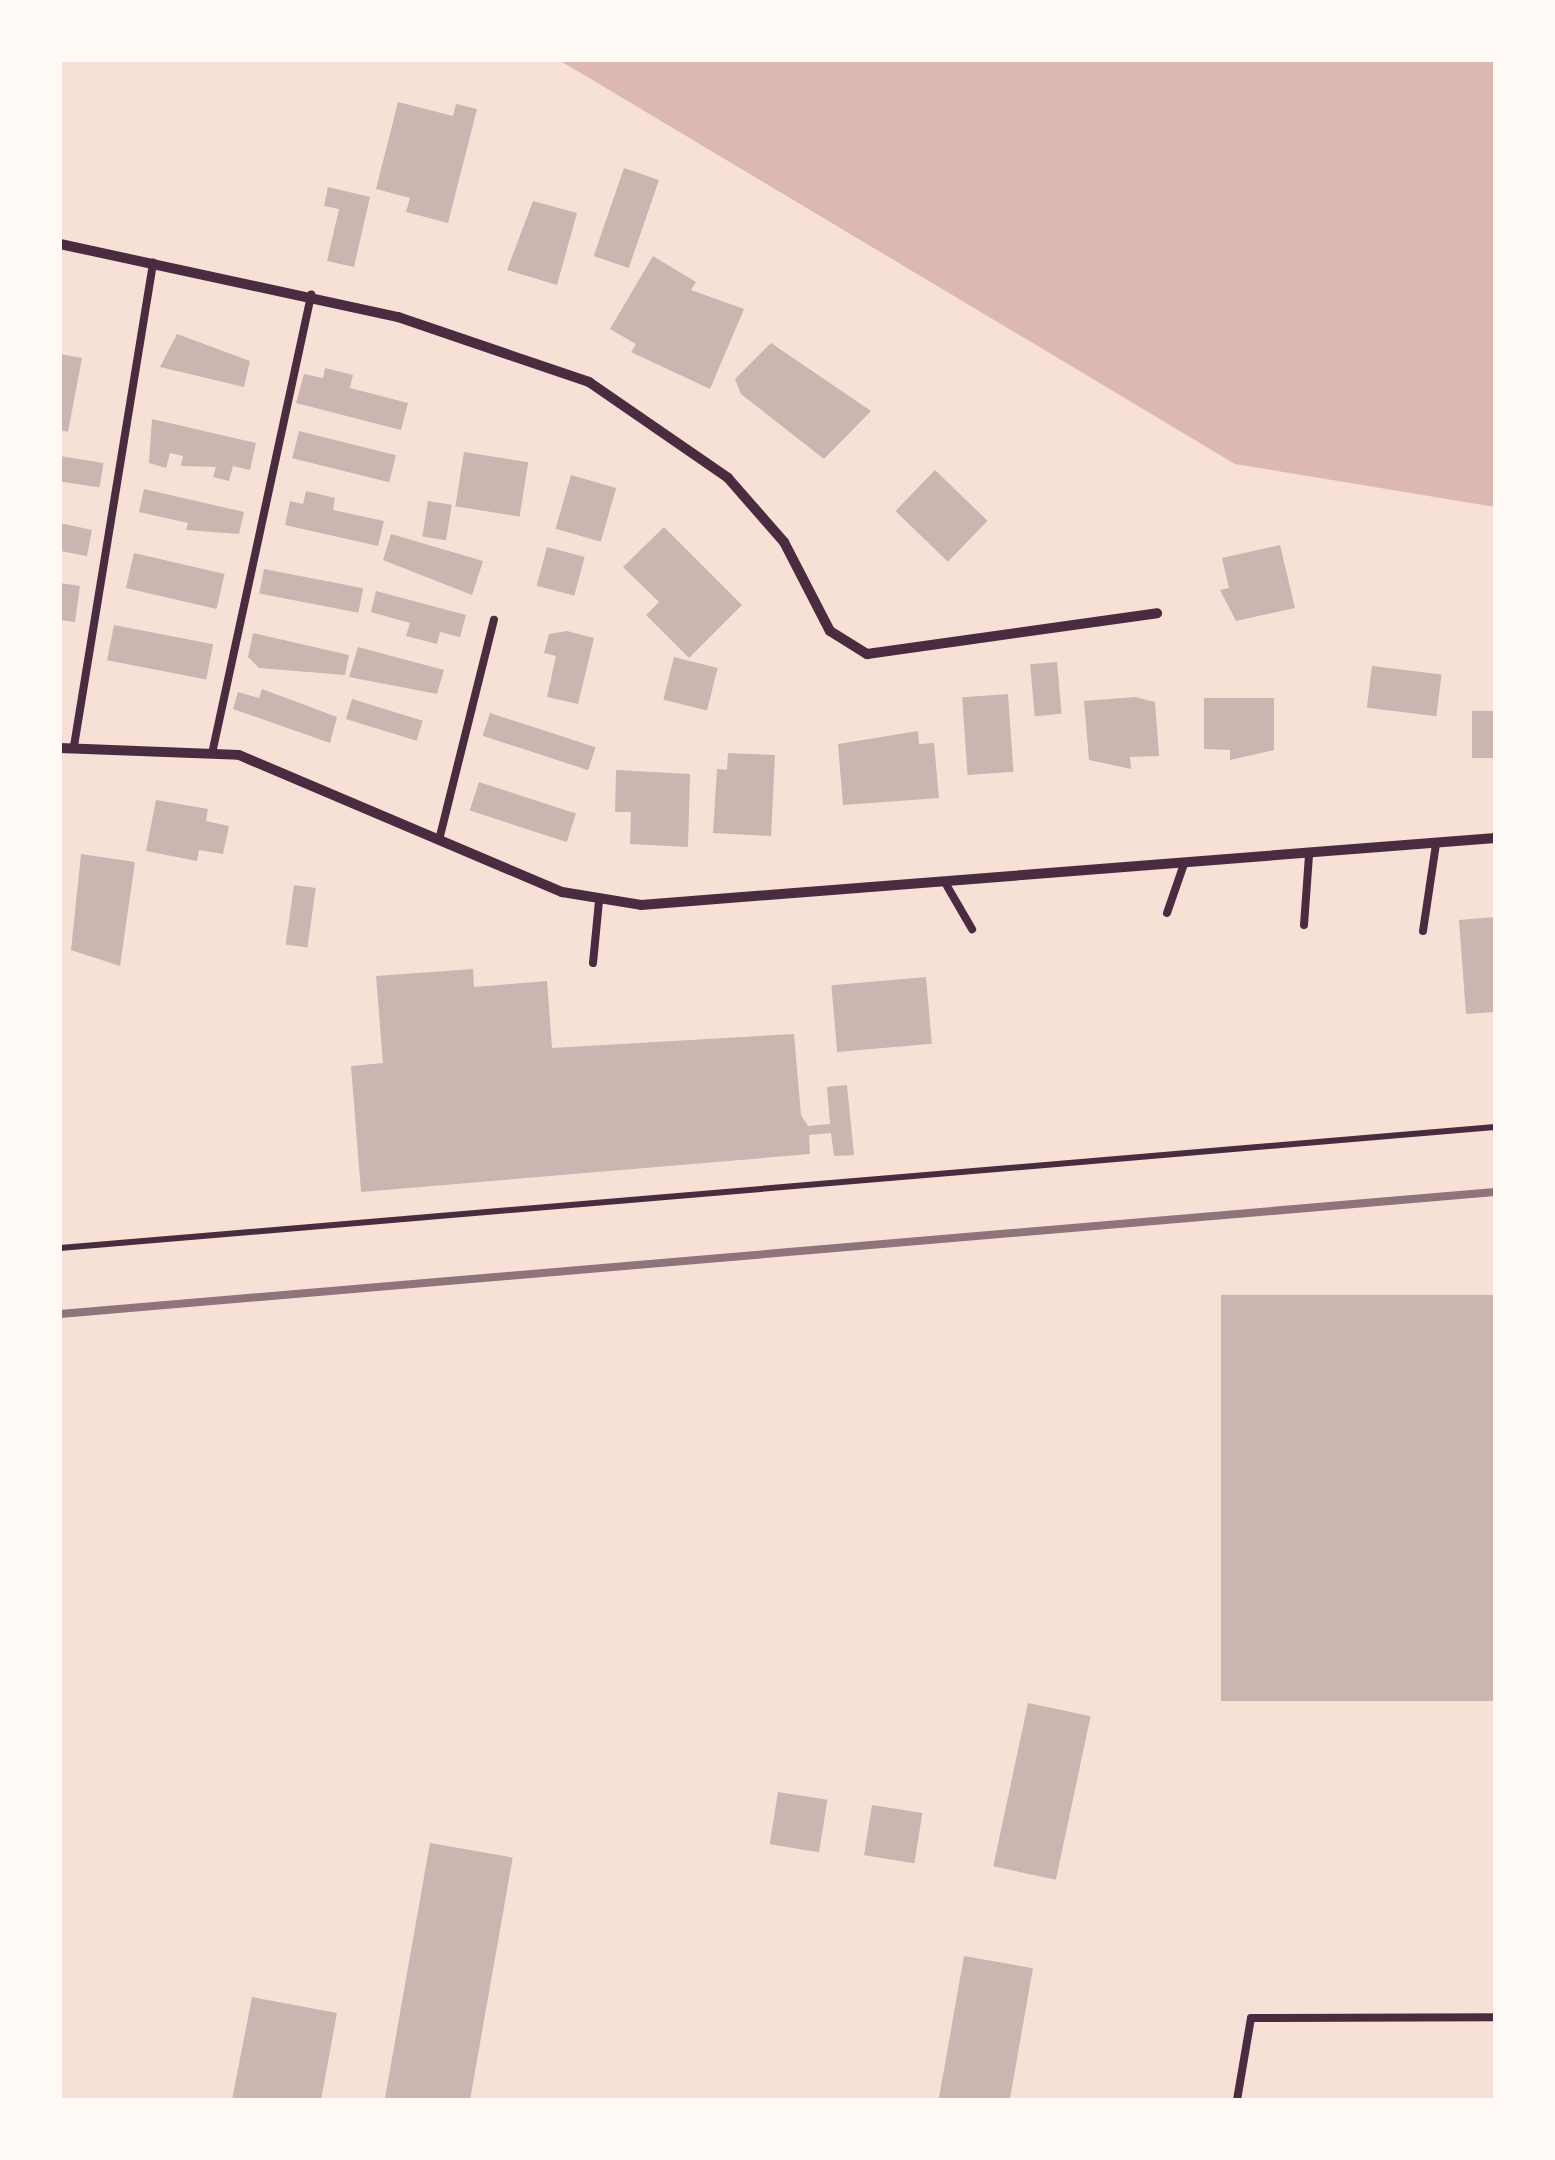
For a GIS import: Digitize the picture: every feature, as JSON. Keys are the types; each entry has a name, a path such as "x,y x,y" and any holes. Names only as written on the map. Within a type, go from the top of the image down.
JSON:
{"street":[{"path":"60,244 311,294 540,360 692,448 762,514 846,646 892,652 1157,613"},
{"path":"60,748 213,749 599,901 684,905 1495,838"}],"lane":[{"path":"74,746 153,261"},
{"path":"213,749 311,294"},
{"path":"439,840 494,620"},
{"path":"1423,931 1436,844"},
{"path":"1304,925 1309,856"},
{"path":"1167,914 1184,864"},
{"path":"947,886 972,930"},
{"path":"593,963 599,901"},
{"path":"1237,2100 1251,2018 1495,2017"}],"path":[{"path":"60,1248 1495,1127"}],"shaded area":[{"path":"559,60 1495,60 1495,507 1235,464"}],"building":[{"path":"398,102 453,116 456,104 477,109 448,223 406,212 410,198 376,189"},
{"path":"624,168 659,180 629,268 594,256"},
{"path":"328,187 370,197 354,267 327,261 339,209 324,206"},
{"path":"533,201 577,213 557,285 507,270"},
{"path":"653,256 696,282 691,290 744,309 710,389 631,352 636,344 610,329"},
{"path":"177,334 250,361 244,387 160,367"},
{"path":"771,343 871,411 824,459 741,394 735,379"},
{"path":"60,354 82,358 68,432 60,430"},
{"path":"325,368 353,375 350,388 408,403 401,430 296,403 304,374 323,378"},
{"path":"152,419 256,443 250,470 233,466 229,481 213,477 216,467 181,466 183,456 170,453 166,468 149,463"},
{"path":"299,431 396,455 389,482 292,458"},
{"path":"464,452 528,462 520,516 455,506"},
{"path":"60,456 103,463 100,488 60,481"},
{"path":"935,470 988,521 948,562 895,511"},
{"path":"571,475 616,488 601,542 556,529"},
{"path":"144,489 244,512 239,534 186,530 188,523 139,512"},
{"path":"306,491 335,498 333,510 384,521 378,546 285,525 290,501 303,504"},
{"path":"428,501 452,505 446,540 422,537"},
{"path":"60,523 92,530 87,556 60,551"},
{"path":"664,527 742,605 689,658 646,615 659,602 623,567"},
{"path":"391,534 483,561 472,595 383,560"},
{"path":"1280,545 1295,608 1236,621 1220,590 1229,588 1222,558"},
{"path":"547,547 585,557 574,596 537,586"},
{"path":"134,553 225,574 217,609 126,588"},
{"path":"264,569 363,588 358,613 259,594"},
{"path":"60,583 80,586 75,622 60,620"},
{"path":"376,591 466,615 460,637 440,632 437,644 406,636 410,623 371,612"},
{"path":"114,625 213,644 206,680 107,660"},
{"path":"567,631 594,638 578,704 547,697 556,656 544,653 549,634"},
{"path":"253,633 349,655 345,675 259,668 248,657"},
{"path":"358,647 444,670 437,694 349,677"},
{"path":"674,657 718,668 707,711 663,700"},
{"path":"1057,662 1062,714 1035,716 1030,664"},
{"path":"1372,666 1441,675 1436,716 1367,708"},
{"path":"262,689 337,717 330,743 233,709 238,692 259,698"},
{"path":"1008,694 1013,772 968,775 962,697"},
{"path":"1135,697 1155,702 1159,756 1130,757 1131,769 1089,760 1084,701"},
{"path":"1204,698 1274,698 1274,750 1230,760 1230,750 1204,749"},
{"path":"352,699 423,721 417,741 346,719"},
{"path":"1472,711 1495,711 1495,758 1472,758"},
{"path":"490,713 596,747 588,770 483,736"},
{"path":"918,731 919,744 934,743 939,798 843,805 838,744"},
{"path":"728,753 775,755 771,836 713,833 717,769 727,770"},
{"path":"616,770 690,774 688,847 630,844 631,812 615,812"},
{"path":"479,782 576,814 567,842 470,811"},
{"path":"156,800 208,809 206,821 229,826 223,854 199,850 197,861 146,851"},
{"path":"81,854 135,862 120,966 71,950"},
{"path":"294,885 316,888 307,947 286,944"},
{"path":"1495,917 1495,1012 1466,1014 1459,920"},
{"path":"473,969 474,987 547,981 552,1048 794,1034 801,1115 808,1126 830,1124 827,1087 847,1085 854,1155 834,1156 831,1133 809,1135 810,1154 361,1192 351,1066 383,1063 376,976"},
{"path":"926,977 932,1044 837,1052 831,985"},
{"path":"1221,1295 1495,1295 1495,1701 1221,1701"},
{"path":"1028,1703 1091,1716 1056,1880 993,1866"},
{"path":"778,1792 827,1800 819,1852 770,1844"},
{"path":"872,1805 922,1813 914,1863 864,1855"},
{"path":"430,1843 513,1858 470,2100 385,2100"},
{"path":"964,1956 1033,1968 1010,2100 939,2100"},
{"path":"252,1997 337,2013 321,2100 232,2100"}],"railway":[{"path":"60,1314 1495,1192"}]}
